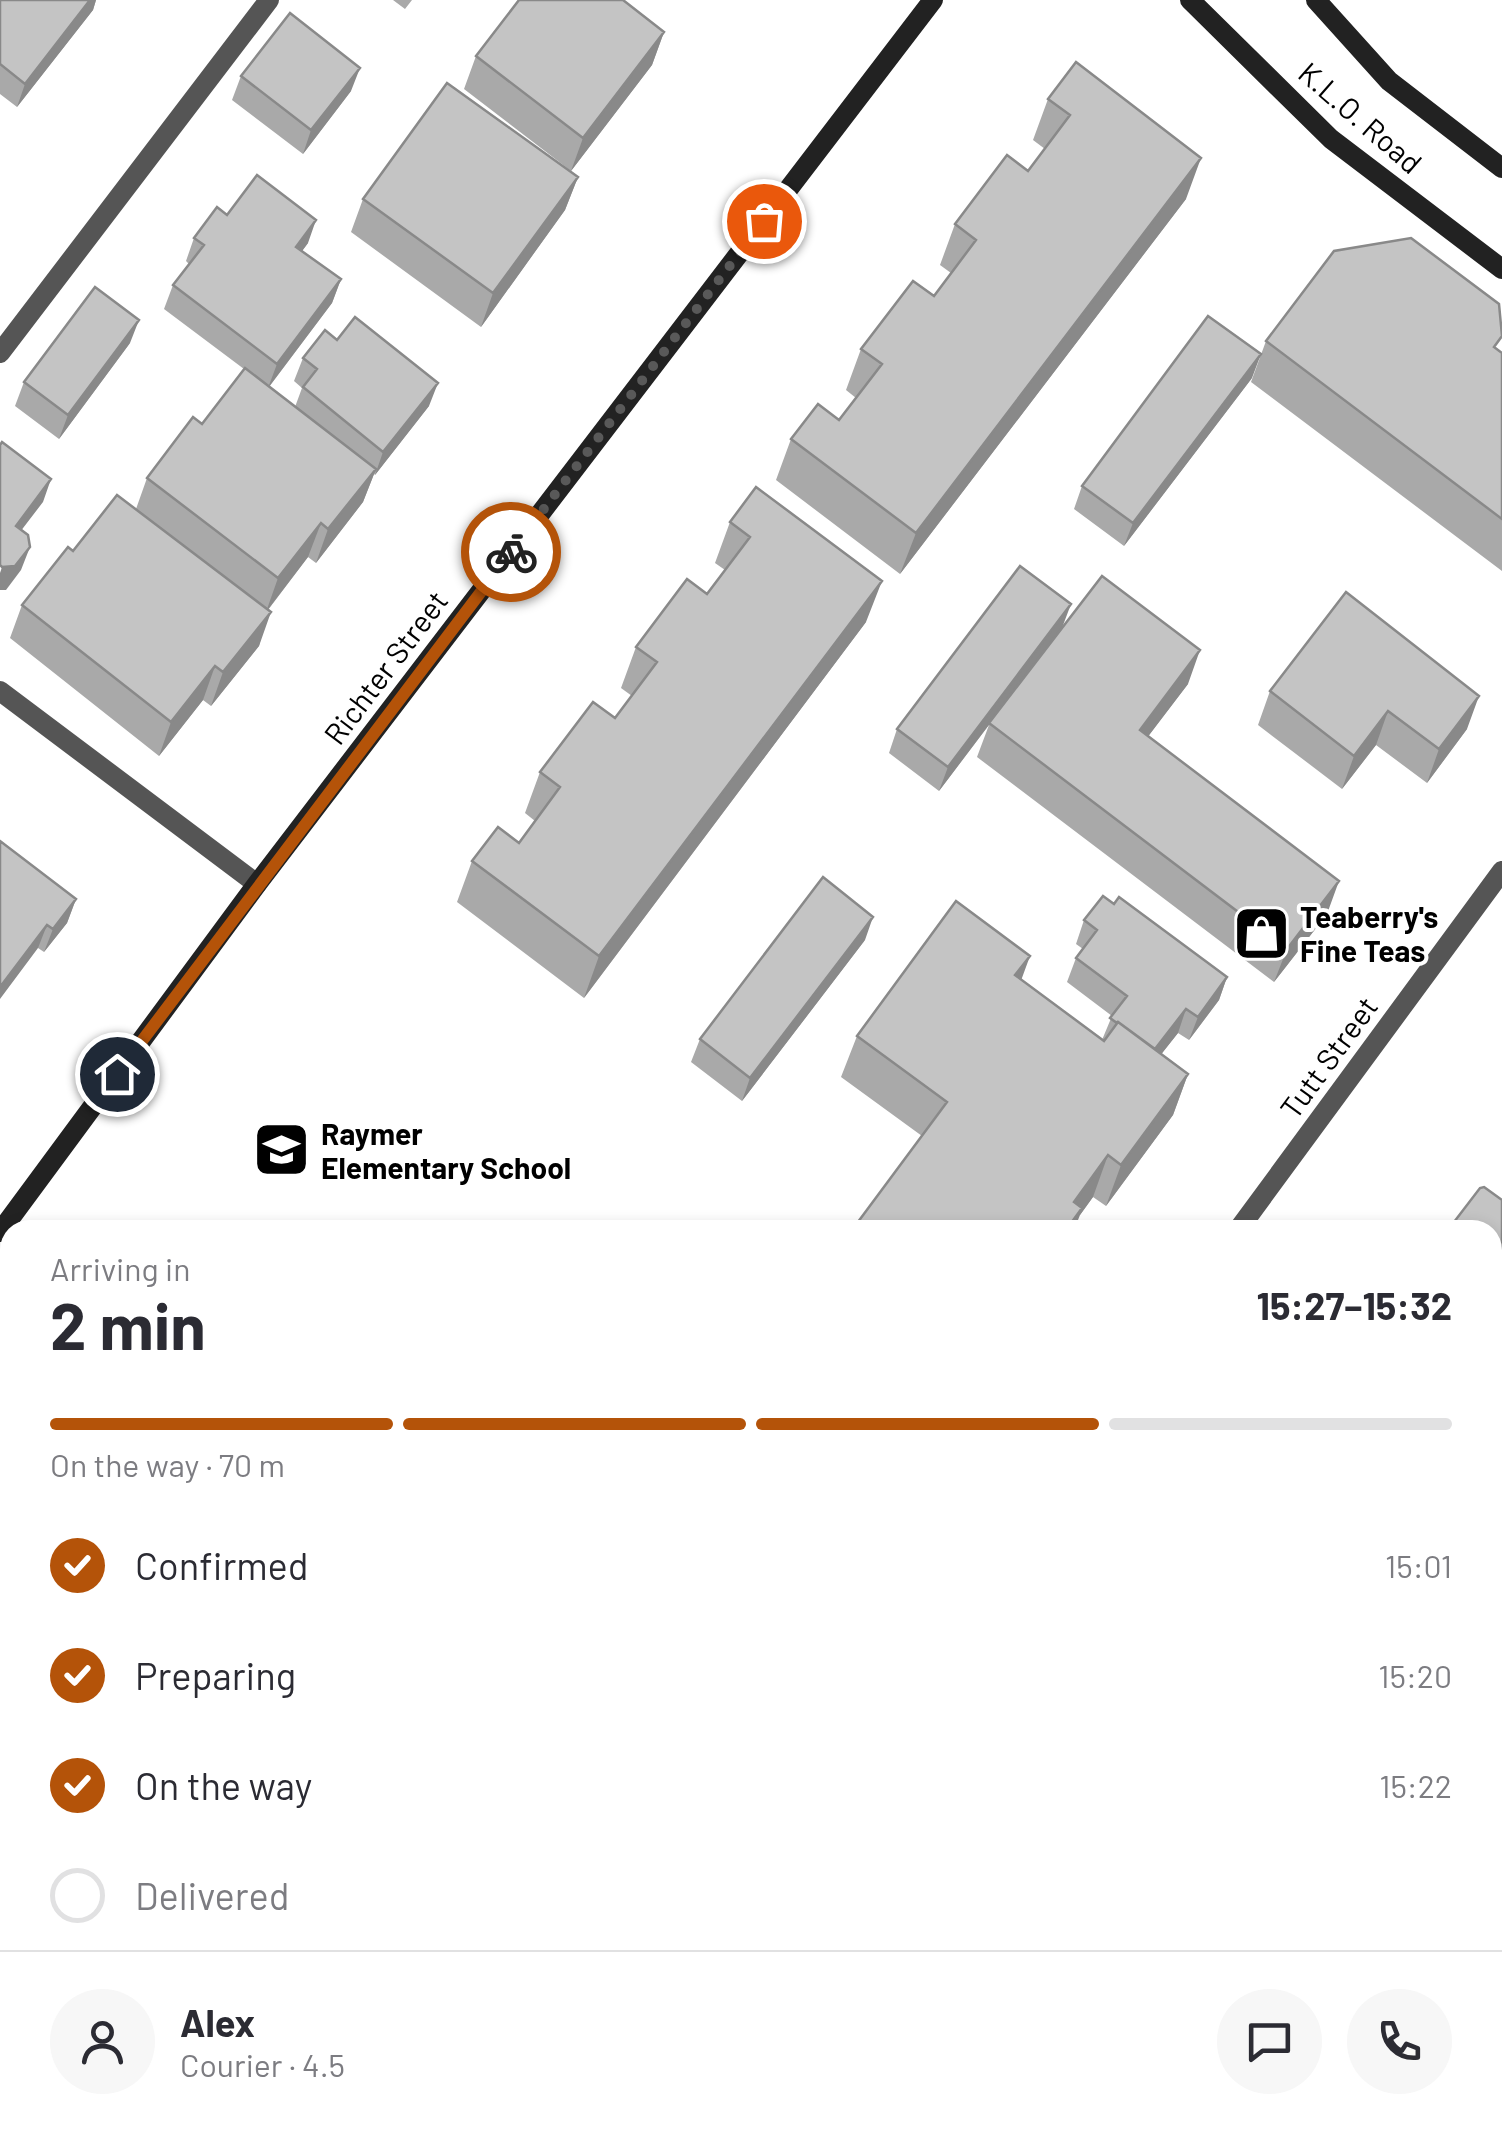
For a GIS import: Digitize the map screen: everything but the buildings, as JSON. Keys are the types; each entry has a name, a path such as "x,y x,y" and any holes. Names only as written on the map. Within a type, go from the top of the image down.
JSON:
{"main road":[{"name":"Richter Street","path":"9,1220 257,884 932,0"},
{"name":"K.L.O. Road","path":"1190,0 1331,139 1502,268"},
{"name":"K.L.O. Road","path":"1316,0 1390,80 1502,168"}],"street":[{"path":"0,353 270,0"},
{"path":"0,692 257,884"},
{"name":"Tutt Street","path":"1245,1220 1502,871"}],"way so far":[{"path":"511,552 764,221"}],"place":[{"name":"Teaberry's Fine Teas","path":"1261,933"},
{"name":"Raymer Elementary School","path":"282,1150"}],"route":[{"path":"117,1074 511,552"}]}
